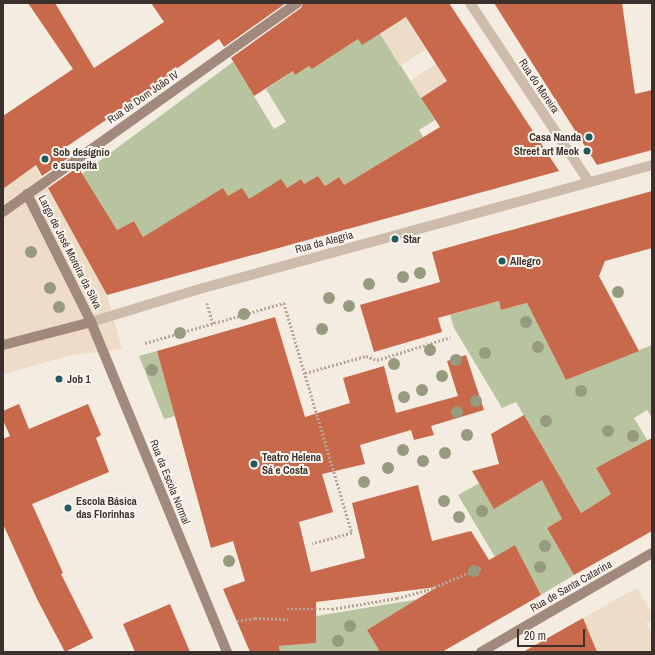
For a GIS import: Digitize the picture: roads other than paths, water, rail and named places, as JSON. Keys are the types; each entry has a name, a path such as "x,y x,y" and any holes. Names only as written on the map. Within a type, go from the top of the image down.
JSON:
{"main road":[{"name":"Rua de Dom João IV","path":"3,212 297,3"},
{"name":"Largo de José Moreira da Silva","path":"27,194 91,322"},
{"name":"Rua da Alegria","path":"3,345 91,322"},
{"name":"Rua da Escola Normal","path":"91,322 227,652"},
{"name":"Rua de Santa Catarina","path":"481,652 652,553"}],"street":[{"name":"Rua do Moreira","path":"470,3 589,182"},
{"name":"Rua da Alegria","path":"91,322 203,288 652,165"}],"place":[{"name":"Casa Nanda","path":"589,137"},
{"name":"Street art Meok","path":"587,151"},
{"name":"Sob desígnio e suspeita","path":"45,159"},
{"name":"Star","path":"395,239"},
{"name":"Allegro","path":"502,261"},
{"name":"Job 1","path":"59,379"},
{"name":"Teatro Helena Sá e Costa","path":"254,464"},
{"name":"Escola Básica das Florinhas","path":"68,508"}]}
